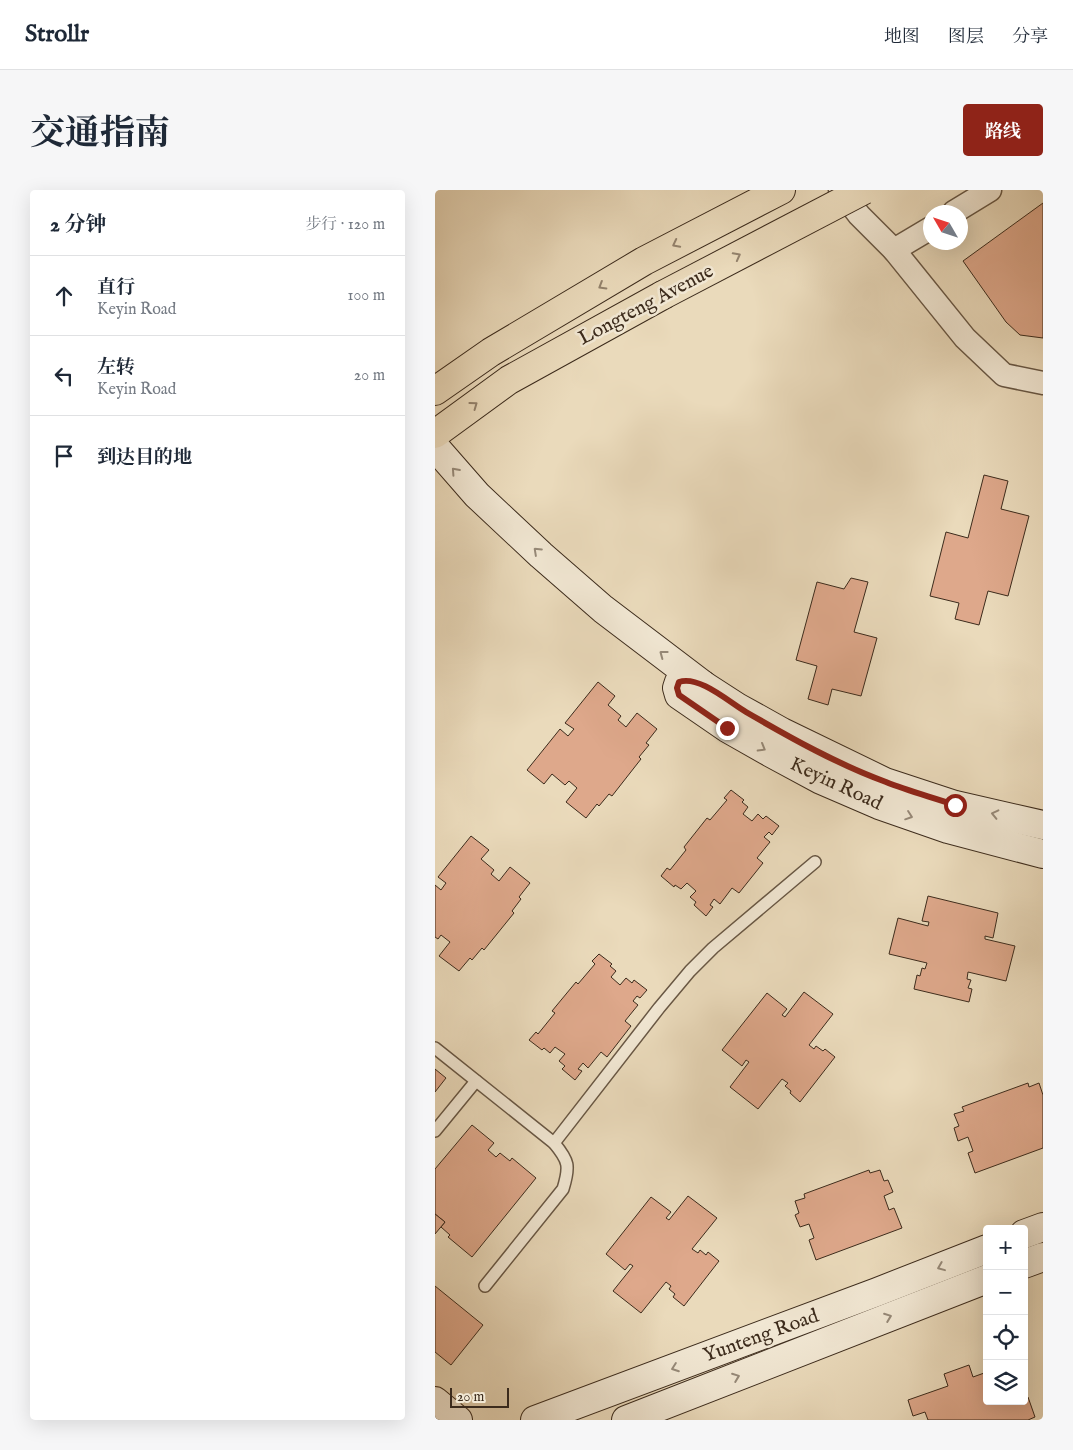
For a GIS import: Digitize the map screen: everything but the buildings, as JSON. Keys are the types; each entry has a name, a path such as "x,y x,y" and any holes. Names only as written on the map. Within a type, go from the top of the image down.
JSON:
{"highway":[{"name":"Longteng Avenue","path":"435,391 491,352 644,261 781,190"},
{"name":"Longteng Avenue","path":"435,434 509,380 663,295 864,190"}],"street":[{"path":"840,190 859,215 894,250 965,338 1004,375 1043,383"},
{"path":"859,190 871,206 894,250"},
{"path":"966,205 990,190"},
{"path":"894,250 923,233"},
{"name":"Keyin Road","path":"435,447 477,495 541,556 603,608 703,684 737,707 782,732 885,782 955,805 1043,825"},
{"name":"Keyin Road","path":"703,684 689,680 679,682 677,688 679,695 727,728 821,780 879,805 948,829 1043,854"},
{"path":"1028,1233 1043,1227"},
{"name":"Yunteng Road","path":"535,1420 983,1251"},
{"path":"1028,1263 1043,1257"},
{"name":"Yunteng Road","path":"626,1420 983,1281"},
{"path":"435,1401 458,1420"}],"lane":[{"path":"554,1143 690,971 713,948 815,862"},
{"path":"435,1048 554,1143 564,1155 569,1171 563,1189 485,1286"},
{"path":"435,1131 476,1081"}],"route":[{"path":"727,728 679,695 677,688 679,682 689,680 703,684 737,707 831,758 885,782 955,805"}]}
